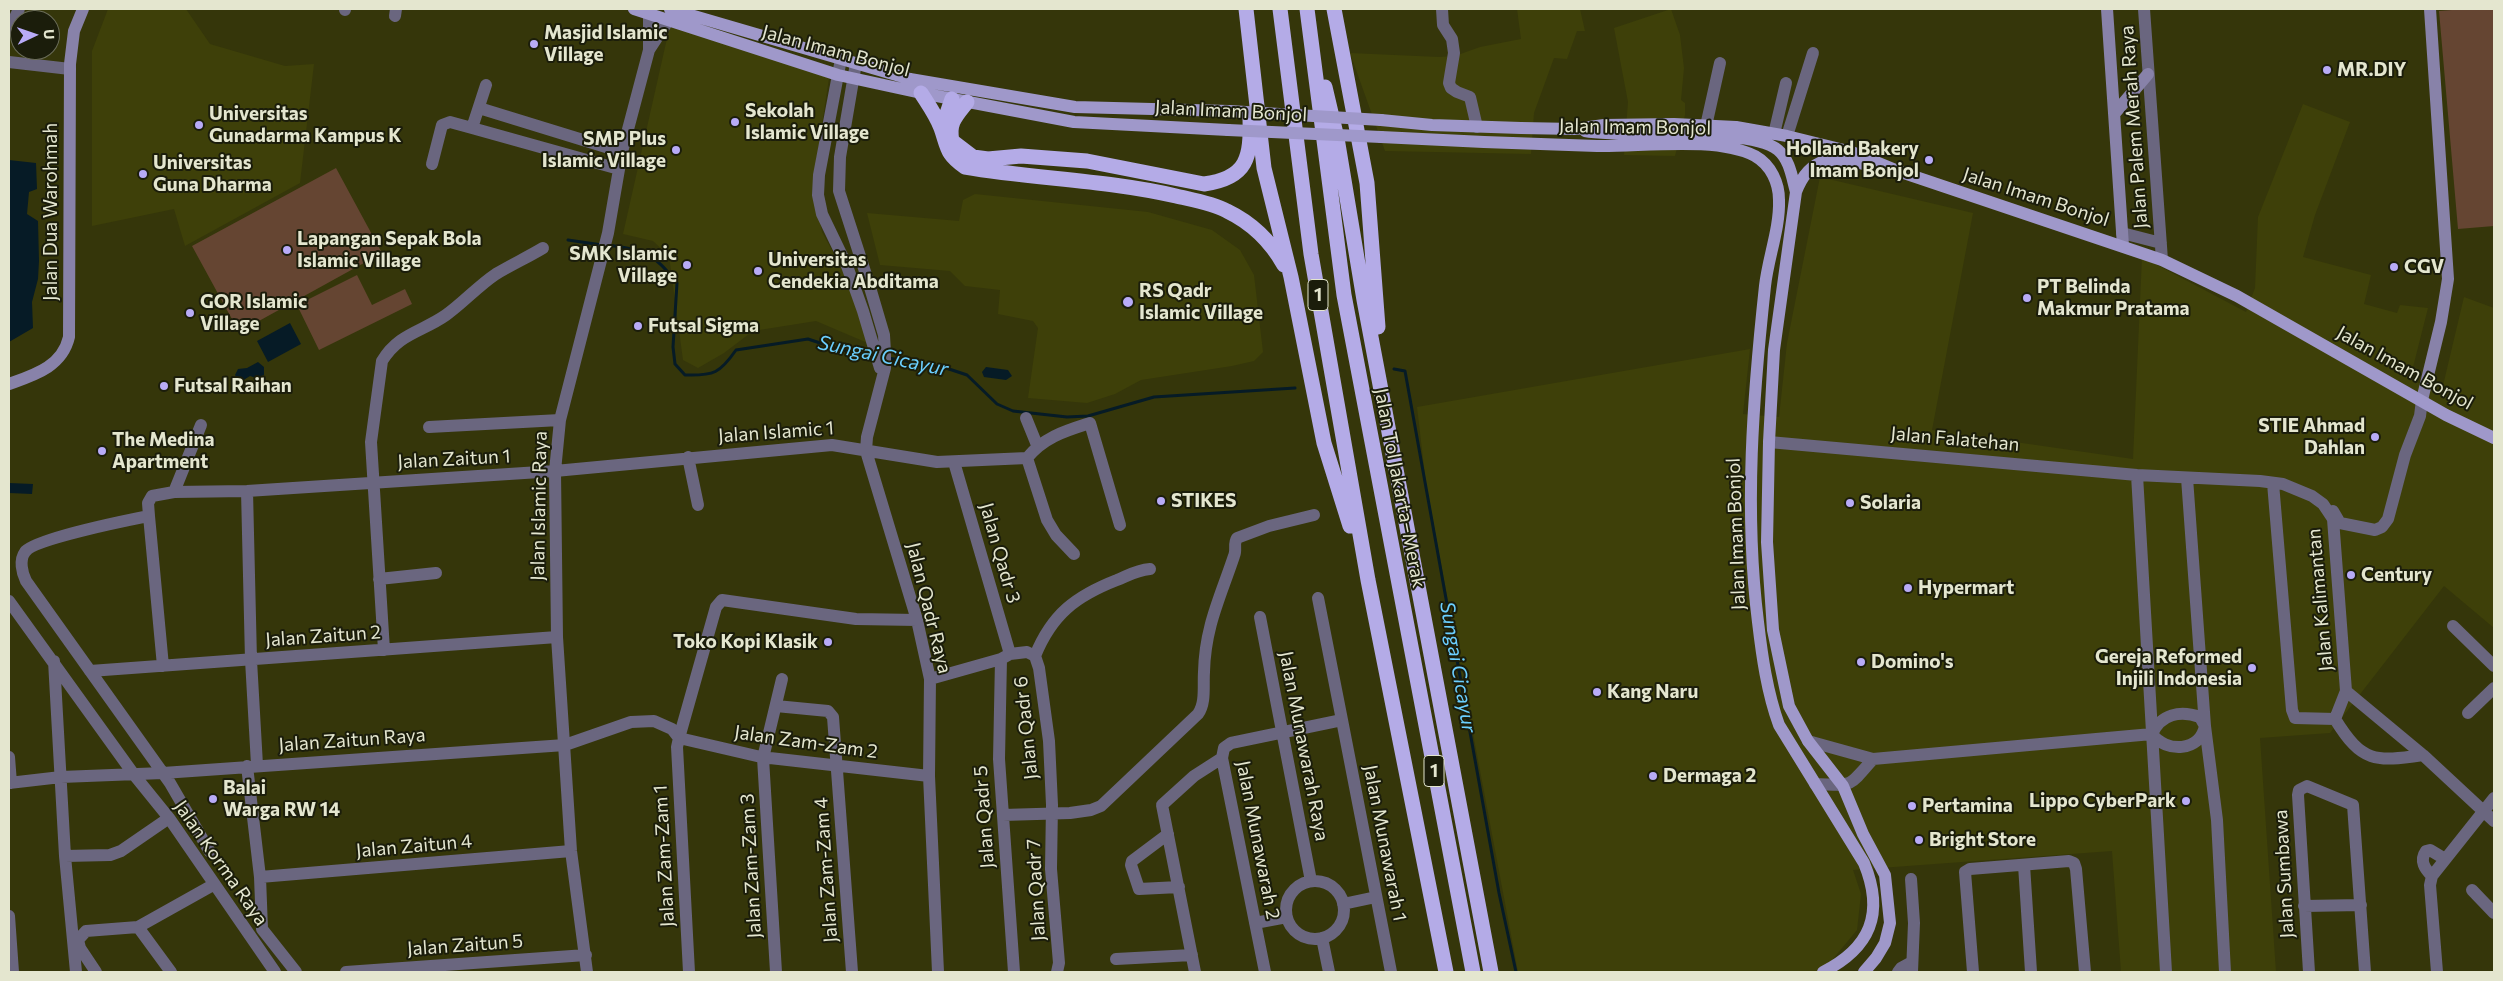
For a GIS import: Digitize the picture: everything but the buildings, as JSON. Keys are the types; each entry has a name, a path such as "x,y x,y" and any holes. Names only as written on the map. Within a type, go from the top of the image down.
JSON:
{"highway":[{"path":"960,101 952,120 950,130 952,141 973,157 988,159 1021,156 1087,160 1196,182 1218,182 1234,175 1244,166 1248,158 1250,99 1238,9"},
{"path":"1246,9 1264,168 1291,277 1324,443 1368,580"},
{"name":"1","path":"1280,9 1311,254 1368,580 1446,972"},
{"path":"1334,9 1367,183 1389,433"},
{"path":"1307,15 1338,138 1389,433 1492,968"},
{"name":"Jalan Tol Jakarta–Merak","path":"1307,15 1344,295 1474,972"},
{"path":"921,93 941,129 947,150 953,159 965,167 1158,192 1226,210 1260,233 1278,254 1291,277"},
{"path":"941,129 960,101"}],"main road":[{"name":"Jalan Imam Bonjol","path":"634,9 671,12 910,79 1075,107 1229,111 1477,127 1572,129 1604,125 1736,127 1787,136 1852,152 1898,171 2123,239 2237,296 2422,400 2494,438"},
{"name":"Jalan Imam Bonjol","path":"671,12 838,75 960,101 1074,122 1570,145 1716,146 1735,149 1763,161 1770,169 1778,187 1780,202 1765,284 1752,440 1751,544 1761,648 1773,708 1784,733 1864,864 1870,877 1875,904 1871,923 1863,942 1840,963 1823,972"},
{"path":"1570,145 1572,129 1602,134 1675,134 1740,138 1770,144 1780,152 1790,168 1796,192"},
{"path":"1796,192 1802,176 1812,166 1827,160 1843,160 1898,171"},
{"name":"Jalan Imam Bonjol","path":"1796,192 1774,350 1769,442 1767,542 1773,630 1789,706 1808,741 1843,786 1863,834 1885,875 1890,923 1885,943 1876,958 1864,972"},
{"path":"1751,544 1767,542"}],"street":[{"path":"9,30 19,9"},
{"name":"Jalan Dua Warohmah","path":"9,384 38,373 55,362 65,350 69,337 70,69 74,31 83,9"},
{"path":"1442,9 1443,26 1452,39 1454,53 1449,83 1451,88 1470,97 1477,127"},
{"name":"Jalan Palem Merah Raya","path":"2108,9 2123,239 2161,243"},
{"name":"Jalan Palem Merah Raya","path":"2144,9 2162,260"},
{"path":"2336,719 2295,718 2292,710 2276,481 2300,486 2316,494 2332,510 2340,523 2375,530 2382,527 2388,519 2405,455 2420,416 2422,400 2441,322 2448,279 2430,9"},
{"name":"Jalan Islamic Raya","path":"587,972 571,851 557,637 555,472 560,420 608,233 622,152 649,50 650,11"},
{"name":"Jalan Islamic Raya","path":"649,50 671,12"},
{"path":"1787,136 1813,52"},
{"name":"Jalan Qadr Raya","path":"841,59 819,175 818,196 822,214 847,266 881,352"},
{"path":"9,62 70,69"},
{"name":"Jalan Qadr Raya","path":"856,63 840,157 839,191 870,284 884,335 881,352 882,371 866,451 917,620 930,679 929,776 938,972"},
{"path":"1706,126 1720,63"},
{"path":"2115,113 2148,74"},
{"path":"1774,134 1786,83"},
{"path":"472,128 486,85"},
{"path":"479,108 622,152"},
{"path":"432,164 442,125 450,122 619,170"},
{"path":"818,196 839,191"},
{"name":"Jalan Zaitun 1","path":"384,650 371,442 382,361 388,350 420,328 444,317 495,275 543,248"},
{"path":"1026,418 1037,445"},
{"path":"429,427 560,420"},
{"path":"1074,554 1056,535 1047,520 1027,458 1037,445 1062,431 1090,423 1120,525"},
{"path":"174,492 201,425"},
{"name":"Jalan Falatehan","path":"1769,442 2137,475"},
{"name":"Jalan Islamic 1","path":"688,457 832,445 937,462 1027,458"},
{"path":"688,457 698,505"},
{"name":"Jalan Zaitun 1","path":"163,666 149,516 148,503 150,498 174,492 247,490 555,472 688,457"},
{"name":"Jalan Qadr 3","path":"954,462 1005,656"},
{"path":"2166,972 2137,475 2277,485"},
{"path":"2187,480 2205,726 2217,820 2225,972"},
{"name":"Jalan Kalimantan","path":"2277,485 2312,496 2323,504 2333,519 2346,690 2494,821"},
{"path":"247,490 252,660 252,766 262,929 296,972"},
{"path":"1003,816 1052,809 1070,813 1091,810 1101,806 1198,714 1203,706 1204,663 1212,614 1235,555 1235,542 1237,538 1270,526 1314,515"},
{"path":"149,516 32,545 23,554 22,571 26,581 163,773 210,852"},
{"path":"930,679 1005,656 1031,654 1043,635 1072,602 1132,572 1150,568"},
{"path":"379,579 436,573"},
{"name":"Jalan Munawarah 1","path":"1318,598 1391,972"},
{"name":"Jalan Zam-Zam 1","path":"689,972 677,747 716,607 722,600 856,619 917,620"},
{"name":"Jalan Korma Raya","path":"9,601 169,818 274,972"},
{"name":"Jalan Munawarah Raya","path":"1260,618 1284,733 1311,881"},
{"path":"2453,626 2494,666"},
{"name":"Jalan Zaitun 2","path":"90,671 557,637"},
{"name":"Jalan Qadr 6","path":"1031,654 1039,668 1047,719 1052,809"},
{"name":"Jalan Qadr 5","path":"1005,656 998,760 1014,972"},
{"path":"54,660 65,856 76,939 76,972"},
{"name":"Jalan Zam-Zam 3","path":"776,972 764,758 782,679"},
{"path":"2468,713 2494,688"},
{"path":"2346,690 2336,719 2348,740 2369,756 2389,760 2415,752"},
{"name":"Jalan Zam-Zam 4","path":"776,706 830,712 833,717 852,972"},
{"path":"2152,734 2156,726 2167,716 2180,713 2200,717 2205,726"},
{"path":"1284,733 1342,720"},
{"name":"Jalan Zaitun Raya","path":"9,784 61,778 163,773 565,745 631,722 654,721 672,730 679,738"},
{"path":"2152,734 2164,745 2191,746 2200,739 2205,726"},
{"name":"Jalan Munawarah 2","path":"1264,972 1222,758 1224,748 1231,742 1284,733"},
{"path":"1808,741 1873,758 2152,734"},
{"name":"Jalan Zam-Zam 2","path":"679,738 764,758 929,776"},
{"path":"9,757 9,784"},
{"path":"1195,972 1162,805 1194,776 1222,758"},
{"path":"1815,784 1843,786 1854,781 1873,758"},
{"name":"Jalan Sumbawa","path":"2309,972 2298,795 2299,790 2307,786 2353,805 2365,972"},
{"path":"2436,972 2430,885 2432,876 2494,798"},
{"name":"Jalan Qadr 7","path":"1052,809 1051,869 1059,964 1056,972"},
{"path":"65,856 110,855 121,851 169,818"},
{"path":"1168,834 1132,861 1131,866 1139,890 1179,887"},
{"path":"2432,876 2425,869 2423,862 2426,851 2430,850 2444,859"},
{"name":"Jalan Zaitun 4","path":"260,877 571,851"},
{"path":"1973,972 1965,872 1970,869 2069,861 2074,862 2076,869 2085,972"},
{"path":"2024,866 2031,972"},
{"path":"1898,972 1901,968 1912,967 1914,922 1911,879"},
{"path":"1311,881 1322,881 1331,886 1339,894 1343,904 1341,921 1336,929 1322,938 1310,938 1300,935 1292,927 1287,917 1286,905 1291,894 1299,885 1311,881"},
{"path":"76,939 86,931 138,926 214,885"},
{"path":"2472,890 2494,913"},
{"path":"1343,904 1376,897"},
{"path":"2304,906 2361,905"},
{"path":"9,916 13,972"},
{"path":"1255,923 1287,917"},
{"path":"138,926 171,972"},
{"path":"1322,938 1329,972"},
{"path":"76,939 96,972"},
{"name":"Jalan Zaitun 5","path":"346,972 586,955"},
{"path":"1116,959 1192,955"}],"shaded area":[{"name":"Universitas Gunadarma Kampus K","path":"108,9 186,9 210,44 285,66 314,64 300,183 185,246 174,209 92,226 92,51"},
{"path":"1517,9 1580,9 1585,31 1577,31 1567,59 1554,58 1534,113 1531,154 1385,151 1350,53 1455,56 1480,47 1521,39"},
{"path":"1671,9 1680,35 1684,68 1681,100 1685,103 1685,115 1675,156 1624,155 1628,102 1614,28"},
{"path":"2494,9 2494,226 2458,229 2439,11"},
{"path":"670,25 829,78 813,184 822,232 852,287 877,347 816,321 753,331 724,353 698,368 683,360 669,256 653,241 623,234"},
{"path":"2303,104 2350,122 2315,215 2303,257 2371,275 2364,304 2397,313 2400,305 2428,308 2410,379 2441,394 2464,297 2494,308 2494,628 2444,586 2330,733 2260,738 2276,972 2121,972 2112,851 1853,870 1861,894 1857,930 1823,971 1518,972 1426,484 1417,407 1750,349 1743,414 1779,417 1787,343 1820,177 1973,213 1932,430 2133,459 2142,257 2246,312 2255,288 2258,217"},
{"name":"Lapangan Sepak Bola Islamic Village","path":"336,168 382,253 239,332 192,246"},
{"name":"RS Qadr Islamic Village","path":"975,194 1148,212 1212,230 1240,250 1254,275 1263,352 1254,361 1141,380 1115,394 1087,403 1028,398 1038,328 1033,321 998,314 1000,290 965,286 950,271 880,265 867,213 959,221 963,200"},
{"path":"357,275 372,305 405,289 412,304 319,350 297,305"}],"water":[{"path":"9,160 36,163 37,189 29,192 27,214 38,221 39,261 38,279 32,302 33,328 9,342"},
{"path":"290,323 301,344 268,362 257,341"},
{"path":"258,362 264,367 264,375 256,378 250,376 242,381 235,375 238,369 247,368"},
{"path":"986,367 1008,370 1012,376 1006,380 984,377 982,372"},
{"path":"9,483 33,484 32,494 9,493"}],"waterway":[{"name":"Sungai Cicayur","path":"568,240 602,245"},
{"name":"Sungai Cicayur","path":"608,245 632,249 648,255 661,265 677,283 673,347 675,364 685,375 703,375 715,372 725,364 736,350 808,339 841,350 872,355"},
{"name":"Sungai Cicayur","path":"888,358 946,368 967,375 997,404 1013,411 1067,417 1088,416 1154,397 1295,388"},
{"name":"Sungai Cicayur","path":"1394,369 1405,371 1499,893 1516,972"}],"place":[{"name":"Masjid Islamic Village","path":"534,44"},
{"name":"MR.DIY","path":"2327,70"},
{"name":"Sekolah Islamic Village","path":"735,122"},
{"name":"Universitas Gunadarma Kampus K","path":"199,125"},
{"name":"SMP Plus Islamic Village","path":"676,150"},
{"name":"Holland Bakery Imam Bonjol","path":"1929,160"},
{"name":"Universitas Guna Dharma","path":"143,174"},
{"name":"Lapangan Sepak Bola Islamic Village","path":"287,250"},
{"name":"SMK Islamic Village","path":"687,265"},
{"name":"CGV","path":"2394,267"},
{"name":"Universitas Cendekia Abditama","path":"758,271"},
{"name":"PT Belinda Makmur Pratama","path":"2027,298"},
{"name":"RS Qadr Islamic Village","path":"1128,302"},
{"name":"GOR Islamic Village","path":"190,313"},
{"name":"Futsal Sigma","path":"638,326"},
{"name":"Futsal Raihan","path":"164,386"},
{"name":"STIE Ahmad Dahlan","path":"2375,437"},
{"name":"The Medina Apartment","path":"102,451"},
{"name":"STIKES","path":"1161,501"},
{"name":"Solaria","path":"1850,503"},
{"name":"Century","path":"2351,575"},
{"name":"Hypermart","path":"1908,588"},
{"name":"Toko Kopi Klasik","path":"828,642"},
{"name":"Domino's","path":"1861,662"},
{"name":"Gereja Reformed Injili Indonesia","path":"2252,668"},
{"name":"Kang Naru","path":"1597,692"},
{"name":"Dermaga 2","path":"1653,776"},
{"name":"Balai Warga RW 14","path":"213,799"},
{"name":"Lippo CyberPark","path":"2186,801"},
{"name":"Pertamina","path":"1912,806"},
{"name":"Bright Store","path":"1919,840"}]}
